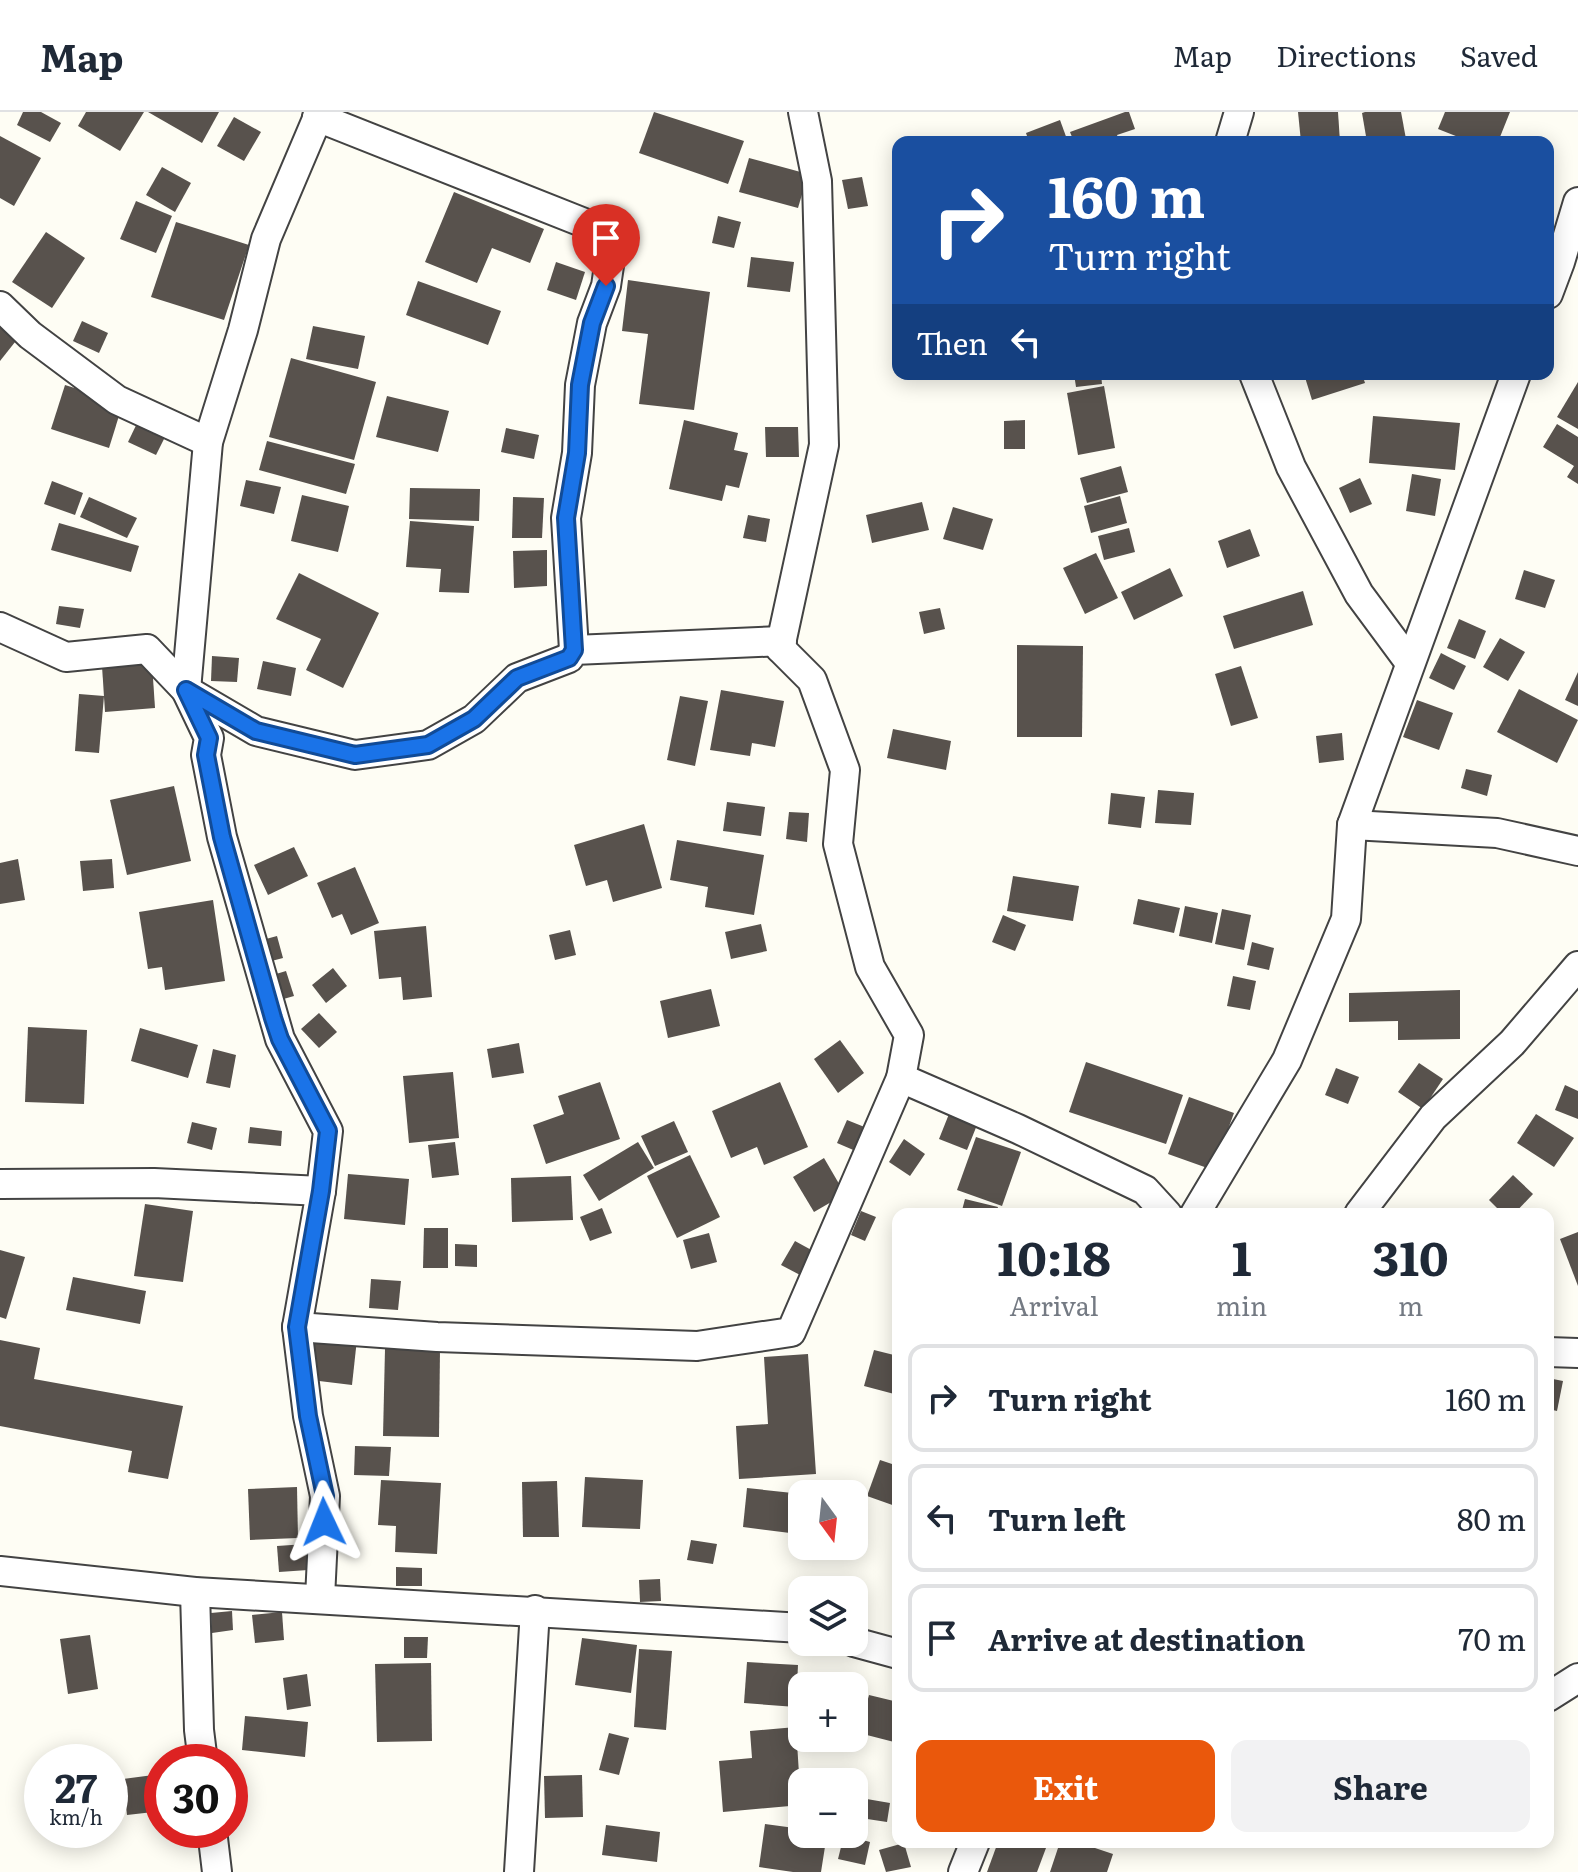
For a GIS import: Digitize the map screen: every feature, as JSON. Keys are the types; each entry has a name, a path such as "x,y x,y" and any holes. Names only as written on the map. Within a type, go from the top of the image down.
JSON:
{"street":[{"path":"780,648 824,445 817,181 803,112"},
{"path":"1232,136 1239,112"},
{"path":"0,627 66,657 147,649 186,690 256,731 355,755 428,745 474,719 517,678 569,658 574,650 566,518 577,453 580,385 592,323 606,286 610,259 592,226 319,115 266,239 243,330 208,442 186,690 209,738 206,755 222,837 280,1039 328,1131 321,1191 297,1327 308,1416 325,1496 320,1598"},
{"path":"1554,276 1578,202"},
{"path":"0,306 30,335 117,400 208,442"},
{"path":"1256,380 1291,467 1352,582 1410,663"},
{"path":"1199,1208 1287,1060 1346,919 1352,825 1514,380"},
{"path":"574,650 782,641 780,648"},
{"path":"297,1327 437,1337 697,1346 791,1332 901,1078 909,1035 870,967 838,844 845,770 812,680 780,648"},
{"path":"1352,825 1497,833 1578,851"},
{"path":"1364,1208 1433,1117 1512,1043 1578,966"},
{"path":"901,1078 1145,1190 1162,1208"},
{"path":"0,1184 154,1183 321,1191"},
{"path":"1554,1352 1578,1353"},
{"path":"0,1571 195,1592 788,1627"},
{"path":"195,1592 201,1744"},
{"path":"519,1872 535,1610"},
{"path":"868,1646 892,1652"},
{"path":"1554,1693 1578,1678"},
{"path":"214,1848 217,1872"},
{"path":"963,1872 973,1848"}],"building":[{"path":"23,112 41,112 61,123 50,142 17,125"},
{"path":"86,112 144,112 120,151 78,126"},
{"path":"148,112 219,112 202,143"},
{"path":"654,112 744,141 728,184 639,153"},
{"path":"1125,112 1129,112 1135,129 1117,136 1072,136 1070,132"},
{"path":"1298,112 1338,112 1340,136 1300,136"},
{"path":"1401,112 1405,136 1366,136 1362,113"},
{"path":"1445,112 1510,112 1500,136 1456,136 1438,129"},
{"path":"234,117 261,132 244,161 217,146"},
{"path":"1060,120 1066,136 1027,136 1026,133"},
{"path":"0,136 41,158 14,206 0,198"},
{"path":"749,158 808,174 798,208 739,192"},
{"path":"162,167 191,183 175,212 146,195"},
{"path":"862,177 868,206 848,209 842,180"},
{"path":"454,192 544,229 530,263 492,248 477,283 425,262"},
{"path":"136,201 172,216 156,253 120,239"},
{"path":"718,216 741,222 734,248 712,243"},
{"path":"176,222 249,245 224,320 151,297"},
{"path":"46,232 85,258 52,308 12,282"},
{"path":"751,257 794,262 790,292 747,287"},
{"path":"556,262 585,272 576,300 547,290"},
{"path":"628,280 710,292 694,410 639,404 648,334 622,331"},
{"path":"418,281 501,311 488,345 406,315"},
{"path":"82,321 108,333 99,353 73,341"},
{"path":"0,322 19,337 0,361"},
{"path":"313,326 365,336 358,369 306,359"},
{"path":"291,358 376,382 354,460 269,437"},
{"path":"1075,380 1102,380 1102,384 1076,387"},
{"path":"1306,380 1364,380 1365,383 1312,400"},
{"path":"1578,382 1578,429 1557,417"},
{"path":"65,385 123,403 109,448 51,429"},
{"path":"1104,386 1115,448 1078,455 1067,393"},
{"path":"387,396 449,411 438,452 376,437"},
{"path":"141,415 169,429 156,455 128,442"},
{"path":"1373,416 1460,423 1455,470 1369,463"},
{"path":"684,420 738,433 734,450 748,453 739,488 726,485 722,501 669,489"},
{"path":"1025,420 1025,449 1004,449 1004,421"},
{"path":"1557,424 1578,437 1578,484 1567,477 1574,466 1543,447"},
{"path":"765,427 798,427 799,457 766,457"},
{"path":"506,428 539,435 534,459 501,452"},
{"path":"267,441 355,464 346,494 259,470"},
{"path":"1121,466 1128,492 1087,503 1080,478"},
{"path":"1412,474 1441,479 1435,516 1406,511"},
{"path":"1360,478 1372,504 1350,513 1339,488"},
{"path":"246,480 281,487 274,514 240,506"},
{"path":"52,481 83,493 75,515 44,504"},
{"path":"410,488 480,489 479,521 409,519"},
{"path":"302,495 349,506 338,552 291,541"},
{"path":"1120,496 1127,523 1091,533 1084,506"},
{"path":"89,497 137,518 127,538 80,517"},
{"path":"513,497 544,498 542,538 512,538"},
{"path":"922,502 929,530 872,543 866,515"},
{"path":"953,507 993,519 983,550 943,539"},
{"path":"748,515 770,519 766,542 743,538"},
{"path":"410,521 474,526 469,593 439,592 441,569 406,567"},
{"path":"59,523 139,546 131,572 51,550"},
{"path":"1129,528 1135,552 1104,560 1098,536"},
{"path":"1250,529 1260,556 1227,568 1218,541"},
{"path":"547,550 547,586 514,588 513,551"},
{"path":"1096,553 1118,598 1085,614 1063,568"},
{"path":"1170,568 1183,596 1134,620 1121,592"},
{"path":"1524,570 1555,580 1545,608 1515,599"},
{"path":"299,573 379,613 343,688 306,670 321,639 276,619"},
{"path":"1303,591 1313,625 1234,649 1223,616"},
{"path":"59,606 84,609 80,628 56,624"},
{"path":"940,608 945,629 924,634 919,612"},
{"path":"1459,619 1486,631 1475,659 1447,648"},
{"path":"1500,638 1525,652 1508,681 1483,667"},
{"path":"1017,645 1083,646 1082,737 1017,737"},
{"path":"1441,653 1466,666 1454,690 1429,678"},
{"path":"212,656 239,658 237,682 211,681"},
{"path":"263,661 296,668 291,696 257,689"},
{"path":"152,663 155,708 105,712 102,666"},
{"path":"1241,666 1258,718 1231,726 1215,674"},
{"path":"1578,672 1578,706 1565,700"},
{"path":"1519,689 1578,720 1557,763 1497,732"},
{"path":"721,690 784,701 775,747 752,743 750,756 710,750"},
{"path":"79,694 104,696 99,753 75,751"},
{"path":"680,696 708,701 695,766 667,760"},
{"path":"1417,700 1453,713 1439,750 1403,737"},
{"path":"893,729 951,741 946,770 887,758"},
{"path":"1342,733 1344,760 1319,763 1316,736"},
{"path":"1466,769 1492,775 1487,796 1461,788"},
{"path":"174,786 191,861 127,875 110,800"},
{"path":"1158,790 1194,793 1191,825 1155,823"},
{"path":"1111,793 1145,797 1141,828 1108,824"},
{"path":"727,802 765,807 761,836 723,831"},
{"path":"789,812 809,813 807,842 786,839"},
{"path":"644,824 662,888 613,902 607,880 586,886 574,845"},
{"path":"677,840 764,855 754,915 705,907 708,887 670,880"},
{"path":"294,847 308,876 268,895 254,865"},
{"path":"18,859 25,900 0,904 0,863"},
{"path":"112,859 114,888 83,891 80,861"},
{"path":"355,867 379,923 351,935 342,914 332,918 317,883"},
{"path":"1013,876 1079,886 1073,921 1007,911"},
{"path":"1138,899 1180,908 1174,933 1133,924"},
{"path":"213,900 225,981 165,990 162,967 148,969 139,912"},
{"path":"1185,906 1218,913 1212,943 1179,936"},
{"path":"1222,909 1251,915 1244,950 1215,944"},
{"path":"1003,915 1026,925 1015,951 992,942"},
{"path":"761,924 767,951 731,959 725,932"},
{"path":"426,926 432,997 403,1000 401,977 379,979 374,931"},
{"path":"570,930 576,955 555,960 549,935"},
{"path":"277,936 283,958 260,964 255,942"},
{"path":"1252,942 1274,948 1269,970 1247,965"},
{"path":"333,968 347,986 326,1003 312,985"},
{"path":"286,971 294,996 273,1002 266,977"},
{"path":"1233,976 1256,981 1250,1010 1227,1006"},
{"path":"711,989 720,1026 668,1038 660,1001"},
{"path":"1460,990 1460,1039 1398,1040 1398,1021 1349,1022 1349,993"},
{"path":"319,1013 337,1032 319,1048 301,1029"},
{"path":"28,1027 87,1030 84,1104 25,1102"},
{"path":"140,1028 198,1045 188,1078 131,1061"},
{"path":"840,1040 864,1073 838,1093 814,1059"},
{"path":"519,1043 524,1073 492,1078 487,1049"},
{"path":"213,1049 236,1055 230,1088 206,1083"},
{"path":"1086,1062 1183,1095 1166,1144 1069,1112"},
{"path":"1419,1063 1443,1079 1423,1109 1398,1092"},
{"path":"1336,1068 1359,1077 1348,1104 1325,1095"},
{"path":"453,1072 459,1138 409,1143 403,1076"},
{"path":"600,1082 620,1139 546,1164 533,1125 564,1114 558,1096"},
{"path":"780,1082 808,1147 764,1165 757,1147 731,1158 712,1111"},
{"path":"1565,1085 1578,1091 1578,1119 1555,1110"},
{"path":"1189,1097 1234,1113 1213,1170 1168,1154"},
{"path":"951,1109 979,1120 967,1150 939,1139"},
{"path":"1536,1114 1574,1138 1554,1167 1517,1143"},
{"path":"847,1120 867,1128 858,1152 837,1143"},
{"path":"674,1121 688,1152 655,1166 641,1136"},
{"path":"192,1122 217,1128 212,1150 187,1143"},
{"path":"250,1127 282,1131 281,1146 248,1143"},
{"path":"976,1137 1021,1152 1002,1206 957,1190"},
{"path":"904,1139 925,1154 910,1176 889,1162"},
{"path":"455,1142 459,1175 432,1178 428,1145"},
{"path":"638,1142 654,1168 599,1201 583,1175"},
{"path":"690,1155 720,1217 677,1238 647,1176"},
{"path":"824,1158 845,1194 814,1212 793,1177"},
{"path":"348,1174 409,1179 405,1225 344,1219"},
{"path":"1513,1175 1533,1194 1520,1208 1497,1208 1489,1200"},
{"path":"571,1176 573,1220 512,1222 511,1178"},
{"path":"965,1199 998,1207 998,1208 963,1208"},
{"path":"145,1204 193,1211 183,1282 134,1276"},
{"path":"602,1208 612,1233 590,1241 580,1217"},
{"path":"861,1211 876,1217 865,1241 851,1235"},
{"path":"424,1228 448,1228 448,1268 423,1268"},
{"path":"1578,1232 1578,1286 1560,1239"},
{"path":"709,1233 717,1262 691,1269 683,1240"},
{"path":"795,1241 815,1252 802,1276 781,1265"},
{"path":"455,1244 477,1245 477,1267 455,1266"},
{"path":"0,1250 25,1257 6,1319 0,1317"},
{"path":"73,1277 146,1291 140,1324 66,1310"},
{"path":"371,1279 401,1281 398,1310 369,1308"},
{"path":"316,1334 357,1339 352,1385 311,1380"},
{"path":"0,1340 40,1348 34,1379 183,1406 168,1479 128,1472 132,1451 0,1426"},
{"path":"385,1349 440,1349 439,1437 383,1436"},
{"path":"874,1350 892,1354 892,1393 864,1386"},
{"path":"808,1354 816,1474 739,1479 736,1426 768,1424 764,1357"},
{"path":"1554,1379 1563,1381 1557,1411 1554,1410"},
{"path":"355,1446 391,1447 389,1476 354,1475"},
{"path":"880,1460 892,1464 892,1505 868,1496"},
{"path":"585,1477 643,1480 640,1529 582,1527"},
{"path":"381,1480 441,1483 437,1554 395,1552 396,1526 378,1525"},
{"path":"557,1481 559,1537 523,1537 522,1482"},
{"path":"297,1487 298,1538 250,1540 248,1489"},
{"path":"747,1488 788,1492 788,1533 743,1527"},
{"path":"691,1540 717,1544 713,1564 687,1560"},
{"path":"306,1544 308,1570 279,1572 277,1546"},
{"path":"396,1567 422,1568 422,1586 396,1586"},
{"path":"660,1579 661,1601 640,1602 639,1580"},
{"path":"232,1611 233,1630 212,1633 211,1613"},
{"path":"282,1612 284,1640 255,1643 252,1615"},
{"path":"90,1635 98,1689 68,1694 60,1639"},
{"path":"404,1637 428,1637 427,1658 404,1658"},
{"path":"582,1638 637,1645 631,1693 575,1685"},
{"path":"639,1649 672,1651 666,1730 634,1727"},
{"path":"747,1662 798,1665 798,1672 788,1672 788,1706 744,1703"},
{"path":"431,1663 432,1741 377,1742 375,1664"},
{"path":"307,1674 311,1706 287,1710 283,1678"},
{"path":"869,1695 892,1701 892,1741 868,1735"},
{"path":"245,1716 308,1722 305,1757 248,1751 248,1744 243,1744"},
{"path":"788,1728 788,1752 798,1752 799,1768 788,1768 788,1806 723,1812 719,1761 752,1758 750,1731"},
{"path":"609,1733 629,1738 619,1775 599,1770"},
{"path":"582,1775 583,1817 545,1818 544,1776"},
{"path":"144,1776 144,1813 128,1815 128,1778"},
{"path":"868,1799 890,1803 887,1822 868,1819"},
{"path":"765,1824 788,1827 788,1848 825,1848 821,1872 759,1867"},
{"path":"606,1825 660,1832 657,1862 602,1855"},
{"path":"870,1842 865,1865 838,1859 841,1848 868,1848"},
{"path":"892,1846 905,1848 911,1867 886,1872 879,1850"},
{"path":"996,1848 1046,1848 1037,1872 987,1872"},
{"path":"1058,1848 1095,1848 1113,1854 1107,1872 1050,1872"}],"route":[{"path":"324,1522 325,1496 308,1416 297,1327 321,1191 328,1131 280,1039 273,1018 222,837 206,755 209,738 186,690 256,731 355,755 428,745 474,719 517,678 569,658 574,650 566,518 577,453 580,385 592,323 606,286"}]}
